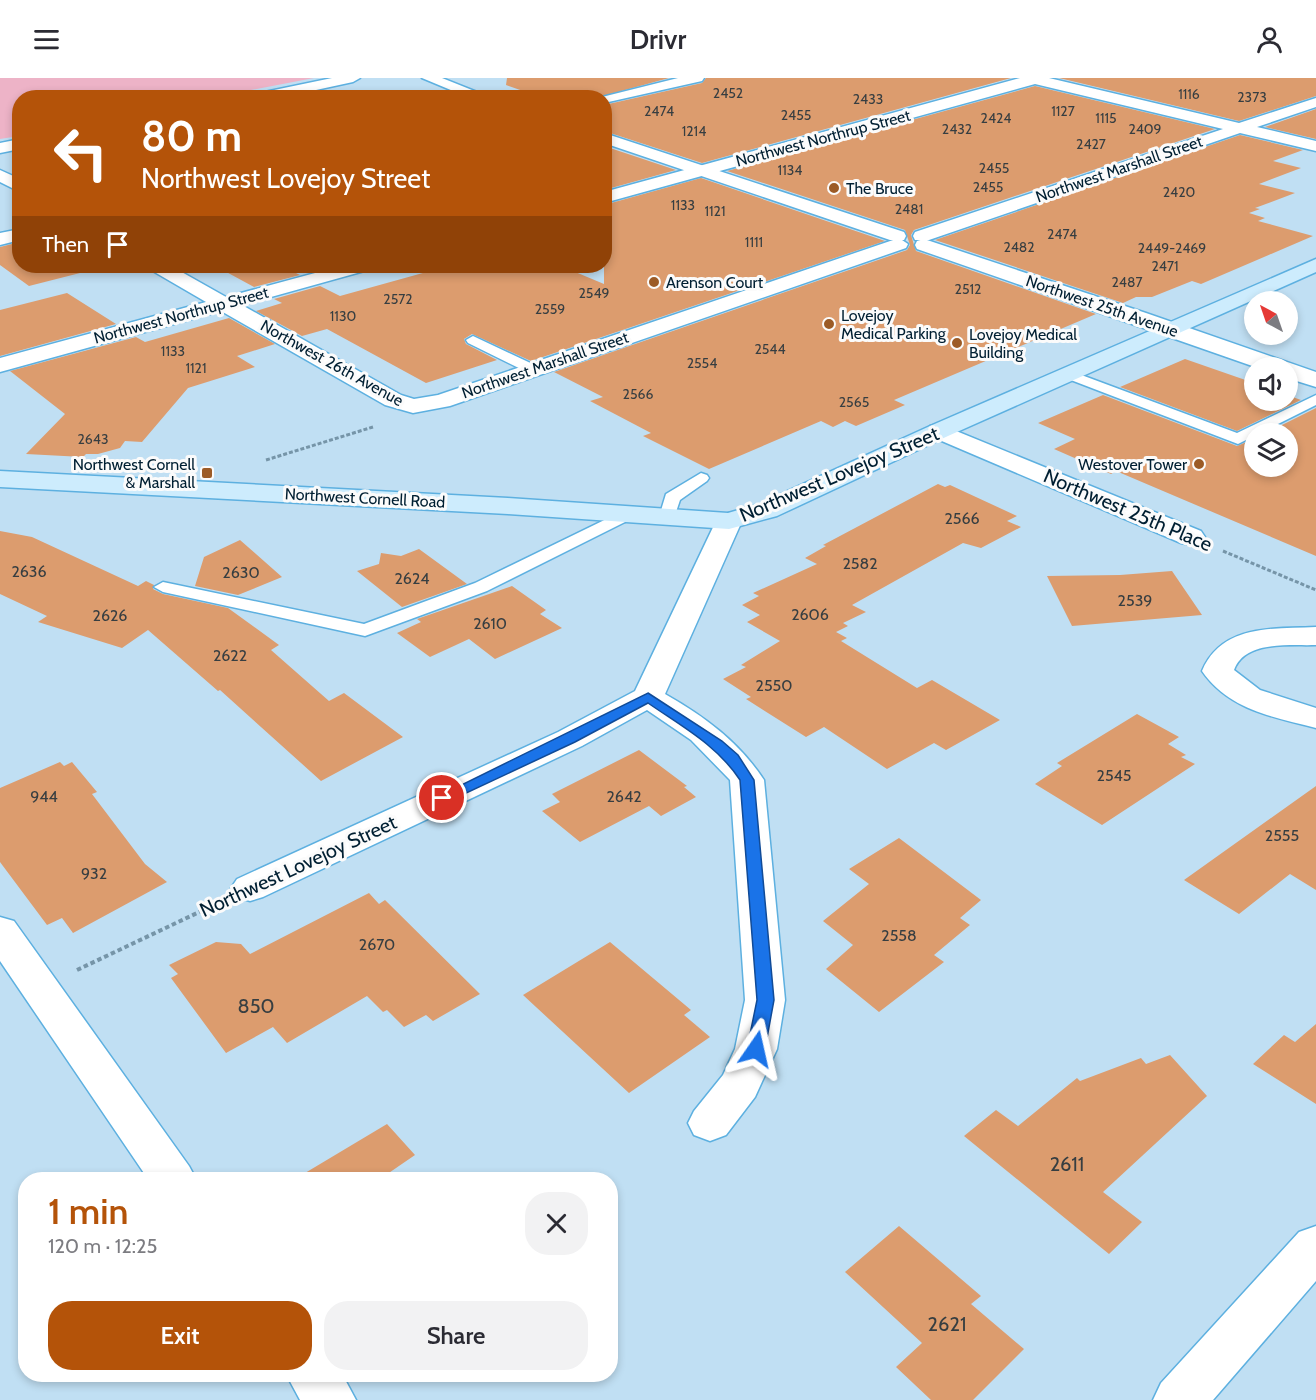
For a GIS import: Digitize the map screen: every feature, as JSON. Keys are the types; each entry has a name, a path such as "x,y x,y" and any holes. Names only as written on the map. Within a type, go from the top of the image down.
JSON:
{"main road":[{"name":"Northwest Lovejoy Street","path":"729,521 768,510 939,431 1316,265"},
{"name":"Northwest Cornell Road","path":"0,479 729,521"}],"street":[{"path":"294,90 353,78"},
{"path":"429,78 463,90"},
{"path":"612,97 697,78"},
{"path":"1035,79 1316,146"},
{"name":"Northwest Northrup Street","path":"612,196 1035,79"},
{"name":"Northwest Marshall Street","path":"923,240 1316,102"},
{"path":"612,141 705,171 898,240 923,240"},
{"name":"Northwest Marshall Street","path":"413,406 442,401 534,370 898,240"},
{"name":"Northwest 25th Avenue","path":"923,240 1250,357"},
{"name":"Northwest 26th Avenue","path":"170,273 393,400 413,406"},
{"name":"Northwest Northrup Street","path":"0,365 335,273"},
{"path":"1298,374 1316,380"},
{"name":"Northwest 25th Place","path":"939,431 1191,537"},
{"name":"Northwest Lovejoy Street","path":"250,888 570,739 648,697 729,521"},
{"path":"1316,636 1261,640 1240,645 1225,653 1218,671 1223,681 1257,700 1316,718"},
{"path":"648,697 717,744 733,758 747,780 765,1000 756,1049 740,1085 710,1123"},
{"path":"0,931 168,1172"},
{"path":"1179,1400 1316,1247"},
{"path":"318,1382 330,1400"}],"lane":[{"path":"473,340 534,370"},
{"path":"1068,374 1238,439 1316,399"},
{"path":"667,517 672,498 701,478"},
{"path":"163,587 365,630 481,587 627,514"}],"path":[{"path":"262,461 391,421 413,406"},
{"name":"Northwest 25th Place","path":"1191,537 1316,590"},
{"name":"Northwest Lovejoy Street","path":"39,989 250,888"}],"shaded area":[{"path":"0,78 314,78 251,90 12,90 12,137 0,139"}],"building":[{"path":"507,78 669,78 612,94 612,90 520,90 506,85"},
{"path":"706,78 1011,78 702,163 612,134 612,103 702,83"},
{"path":"1059,78 1316,78 1316,96 1239,121"},
{"path":"1035,86 1215,129 914,230 911,235 916,251 1096,314 894,400 905,405 856,426 845,421 833,427 821,421 709,469 643,436 651,433 590,401 603,397 554,372 907,250 910,245 905,230 727,171"},
{"path":"1316,109 1316,139 1265,127"},
{"path":"1240,135 1303,150 1273,161 1301,168 1259,184 1295,193 1255,208 1260,209 1249,213 1265,218 1258,221 1313,236 1201,284 1192,281 1152,297 1136,297 1123,303 935,240"},
{"path":"612,149 676,170 612,188"},
{"path":"701,178 885,241 531,361 472,334 464,339 466,344 497,360 426,383 327,329 302,336 256,311 282,303 274,299 320,286 340,296 423,273 578,273 604,284 604,273 612,273 612,203"},
{"path":"12,244 12,273 80,273 29,286 0,265 0,247"},
{"path":"228,273 296,273 300,275 254,287"},
{"path":"67,293 116,324 0,356 0,310"},
{"path":"229,318 275,344 237,356 255,367 188,388 142,442 125,441 120,448 98,454 86,454 83,457 26,454 65,414 10,371 136,337 145,342"},
{"path":"1185,359 1244,380 1244,411 1278,411 1254,423 1244,423 1244,428 1237,431 1120,387"},
{"name":"Westover Tower","path":"1103,395 1237,446 1244,443 1244,477 1298,477 1298,423 1286,423 1316,408 1316,556 1116,471 1111,474 1054,449 1075,439 1038,423"},
{"path":"938,484 945,487 950,485 1017,516 1007,521 1021,527 981,548 963,543 852,605 866,612 843,623 848,626 836,632 847,638 841,641 917,688 932,680 1000,720 946,750 934,743 887,769 824,727 806,737 746,699 751,697 723,679 746,667 741,665 780,641 747,622 760,615 742,605 759,596 753,593 817,564 805,558 826,546 823,545"},
{"path":"0,531 32,537 138,586 146,581 154,585 153,589 163,594 228,608 279,645 271,650 329,701 344,693 403,737 321,781 220,690 218,691 148,630 122,648 38,622 47,616 0,594"},
{"path":"240,540 282,577 238,595 195,586 204,557"},
{"path":"419,549 467,584 402,607 357,571 379,564 381,553 401,556"},
{"path":"1172,571 1202,615 1072,626 1047,576 1120,575"},
{"path":"512,586 546,610 540,614 562,628 495,659 469,639 430,657 397,633 421,622 417,619"},
{"path":"1137,714 1179,737 1168,744 1186,755 1181,757 1195,764 1102,825 1035,784 1062,766 1057,763"},
{"path":"639,750 687,786 684,787 696,797 661,816 649,806 580,842 542,811 560,802 552,794"},
{"path":"60,762 64,766 72,762 97,792 92,794 145,864 167,882 73,933 62,918 47,925 0,862 0,788"},
{"path":"1316,786 1316,890 1290,874 1239,914 1184,880"},
{"path":"899,838 981,900 960,918 970,925 934,955 944,962 879,1012 826,969 853,945 823,921 869,884 849,869"},
{"path":"369,893 379,904 385,900 480,994 433,1021 426,1015 404,1027 387,1010 383,1012 367,996 287,1043 273,1027 226,1053 171,978 178,974 169,965 216,942 241,944 250,954"},
{"path":"610,942 691,1010 684,1015 710,1037 629,1093 523,995"},
{"path":"1316,1024 1316,1104 1253,1064 1284,1035 1295,1042"},
{"path":"1170,1055 1207,1096 1103,1192 1142,1222 1109,1254 964,1136 996,1110 1018,1126 1077,1078 1080,1081 1141,1058 1146,1064"},
{"path":"387,1124 415,1155 390,1172 307,1172"},
{"path":"899,1226 981,1296 971,1304 1024,1349 973,1400 931,1400 896,1367 922,1343 845,1272"}],"place":[{"name":"The Bruce","path":"834,188"},
{"name":"Arenson Court","path":"654,282"},
{"name":"Lovejoy Medical Parking","path":"829,324"},
{"name":"Lovejoy Medical Building","path":"957,343"},
{"name":"Westover Tower","path":"1199,464"},
{"name":"Northwest Cornell & Marshall","path":"207,473"}],"route":[{"path":"442,798 570,739 648,697 717,744 733,758 747,780 765,1000 756,1049"}]}
